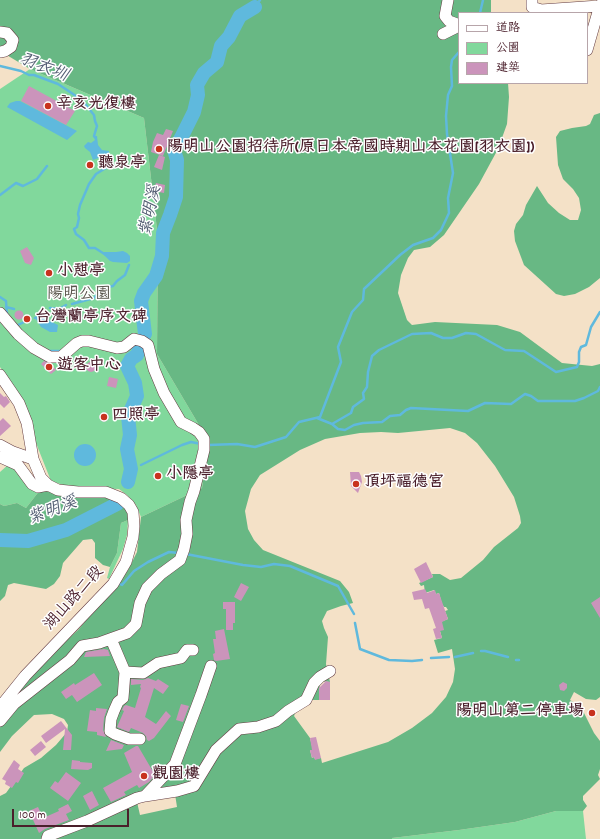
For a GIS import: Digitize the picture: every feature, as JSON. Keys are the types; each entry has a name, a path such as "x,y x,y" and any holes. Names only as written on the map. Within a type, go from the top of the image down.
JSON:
{"street":[{"path":"443,34 455,28 457,24 448,21 446,16 448,0"},
{"path":"532,0 532,7 541,10 600,5 588,47"},
{"path":"0,32 7,33 13,40 12,47 5,52 0,52"},
{"path":"0,313 18,334 34,348 50,357 61,357 77,343 82,341 89,341 117,348 124,347 134,339 142,341 148,345 158,380 164,394 181,422 199,432 204,445 186,520 187,534 180,560 161,574 147,588 140,603 136,624 127,633 111,639 82,646 70,660 14,704 0,721"},
{"path":"0,375 19,403 27,423 33,459 41,478 48,486"},
{"path":"0,445 33,459"},
{"name":"湖山路二段","path":"0,457 18,465 32,484 38,487 48,486 58,490 78,492 106,492 126,501 134,512 134,537 126,562 113,584 25,676 0,707"},
{"path":"111,639 125,672 122,698 118,702 111,719 110,731 129,739 140,739"},
{"path":"125,672 143,673 153,665 181,658 187,650 193,650"},
{"path":"145,796 175,764 211,666"},
{"path":"46,839 48,836 145,796 177,792 194,786 216,750 239,729 258,727 276,721 288,711 306,700 314,683 330,671"}],"green space":[{"path":"0,0 491,0 491,12 458,12 458,84 508,84 509,97 507,124 498,149 479,184 444,235 430,247 414,250 408,258 401,275 398,293 407,320 412,325 435,322 497,325 520,332 562,363 592,366 600,364 600,697 596,700 586,699 574,692 570,700 581,707 594,733 600,741 600,769 598,775 600,779 583,796 583,800 587,806 583,811 556,811 515,822 392,839 0,839 0,796 6,793 24,768 41,758 56,745 67,732 68,725 64,719 52,714 34,715 12,736 0,752 0,710 35,669 78,630 128,570 137,552 141,517 202,488 209,442 157,354 158,238 144,118 30,69 0,51","holes":["450,428 465,433 477,443 495,466 514,497 521,523 518,528 494,547 483,560 461,578 450,580 440,574 432,574 433,577 419,583 421,586 424,585 425,593 434,590 436,594 439,593 442,604 448,610 445,611 448,619 435,624 440,631 442,638 434,640 438,653 452,649 455,669 453,682 446,697 432,713 412,728 388,742 322,763 321,758 312,758 310,750 313,750 310,738 294,716 301,700 319,700 320,681 330,682 326,664 328,637 322,621 327,611 353,603 349,592 340,581 263,550 254,540 248,529 245,511 251,489 260,475 300,450 325,439 360,433 398,433","175,794 177,807 140,815 137,802"]},
{"name":"陽明公園","path":"30,69 144,118 158,238 157,354 209,442 202,488 141,517 136,505 119,489 72,488 51,481 34,438 27,407 0,367 0,89"},
{"path":"600,113 600,278 589,287 575,294 564,296 556,294 524,265 515,241 514,231 516,224 523,215 526,205 537,186 548,203 559,213 570,220 578,220 581,210 579,198 573,189 563,179 558,165 556,137 560,131 590,124 594,115"},
{"path":"9,464 40,490 26,508 17,503 4,506 0,504 0,472"},
{"path":"40,490 60,494 107,496 123,503 128,513 128,520 121,523 117,553 110,567 103,565 95,558 95,543 92,539 83,540 63,563 60,576 54,584 46,589 14,583 8,585 5,596 0,601 0,504 4,506 17,503 26,508"},
{"path":"128,520 127,535 123,549 109,579 107,578 110,567 117,553 121,523"},
{"path":"556,811 583,811 586,839 392,839 515,822"}],"water":[{"path":"20,101 77,131 67,140 7,107 10,103"},
{"path":"93,136 97,136 98,145 102,150 109,151 109,160 101,157 93,160 90,152 85,148 84,146 88,142 91,143 95,140"},
{"path":"123,251 130,256 130,261 127,263 110,261 103,254 104,252"},
{"path":"44,315 46,319 58,325 57,332 50,332 41,327 35,318"},
{"path":"85,444 93,447 96,455 93,463 85,466 77,463 74,455 77,447"}],"building":[{"name":"辛亥光復樓","path":"29,86 75,111 66,125 21,101"},
{"name":"陽明山公園招待所(原日本帝國時期山本花園[羽衣園])","path":"166,129 173,131 163,156 151,152 157,133 163,135"},
{"path":"159,155 165,157 162,170 154,167"},
{"path":"156,183 165,185 164,193 154,191"},
{"path":"27,247 34,258 31,265 25,263 20,251"},
{"path":"17,311 21,311 23,315 21,319 17,319 15,317 15,313"},
{"name":"遊客中心","path":"44,361 51,364 56,370 51,374 41,364"},
{"path":"91,362 96,367 91,372 86,367"},
{"path":"109,377 118,379 116,388 107,386"},
{"path":"0,393 4,397 6,396 10,402 4,408 0,404"},
{"name":"四照亭","path":"102,413 106,413 108,417 106,421 102,421 100,419 100,415"},
{"path":"3,418 11,426 0,436 0,421"},
{"name":"頂坪福德宮","path":"350,472 359,472 361,476 362,482 358,493 351,486"},
{"path":"426,562 433,577 421,583 414,569"},
{"path":"241,583 249,587 241,601 234,597"},
{"path":"425,589 427,593 435,590 436,594 439,593 448,619 442,622 444,630 440,631 442,638 436,639 433,629 436,628 429,608 425,609 422,599 414,600 412,592"},
{"path":"600,597 600,618 591,603"},
{"path":"223,602 235,602 235,623 233,623 233,630 226,630 226,609 223,609"},
{"path":"224,629 230,659 216,661 214,660 213,654 215,653 213,639 216,639 215,631"},
{"path":"104,649 108,650 110,656 84,657 86,652"},
{"path":"94,673 102,685 77,702 72,695 66,699 61,692 74,683 75,685"},
{"path":"148,678 156,681 158,679 169,686 163,694 154,688 145,717 156,724 166,711 171,716 154,738 149,741 143,733 131,728 129,732 117,727 124,711 122,710 124,706 126,705 135,708 141,688 141,684 131,685 131,679 143,680"},
{"path":"326,681 330,682 330,700 319,700 319,688"},
{"path":"563,682 567,684 567,688 564,691 560,690 559,685"},
{"path":"181,704 189,706 183,722 176,720"},
{"path":"96,708 107,709 104,718 103,730 106,737 97,735 97,732 87,731 90,710 96,711"},
{"path":"61,721 72,735 71,750 63,750 65,729 46,743 41,736"},
{"path":"316,737 321,758 315,760 314,757 312,758 310,750 312,750 310,738"},
{"path":"111,740 124,745 122,749 106,751"},
{"path":"41,741 46,747 35,756 30,750"},
{"path":"138,746 155,775 149,782 139,788 137,785 124,792 126,795 111,802 103,788 132,772 124,753"},
{"path":"14,760 20,765 18,769 24,773 18,783 16,782 12,788 5,784 6,781 2,779"},
{"path":"72,760 92,763 92,768 88,770 71,769"},
{"path":"66,772 81,783 68,801 50,788 55,781 58,783"},
{"path":"92,791 99,805 90,810 83,796"},
{"path":"68,804 72,811 66,814 69,820 45,829 39,833 29,811 38,807 43,818 59,811 58,809"}],"waterway":[{"name":"紫明溪","path":"255,7 260,0"},
{"path":"480,12 483,0"},
{"name":"紫明溪","path":"145,334 141,301 144,293 156,276 162,256 163,233 176,197 177,160 174,150 194,112 198,95 197,85 204,73 217,62 221,46 229,37 240,16 255,7"},
{"path":"208,445 237,444 255,447 286,437 299,422 320,417 341,362 338,347 352,312 363,300 364,289 400,255 413,245 433,238 441,230 449,213 448,198 453,173 447,134 446,116 448,95 452,86 452,60 458,53"},
{"name":"羽衣圳","path":"0,66 21,71 29,75 34,75 58,84 82,100 94,115 97,126 95,137"},
{"path":"0,195 16,183 23,186 37,179 47,166"},
{"path":"106,255 95,248 89,248 84,240 76,234 74,229 77,227 80,205 89,184 96,174 109,166"},
{"path":"72,304 94,298 103,288 113,286 125,275 129,265"},
{"path":"0,297 6,301 7,315"},
{"path":"50,308 59,309 66,305"},
{"path":"6,307 14,309"},
{"path":"35,318 47,312"},
{"path":"332,424 351,413 353,407 364,399 363,393 367,387 368,372 372,356 379,350 412,334 431,333 443,338 452,338 466,333 476,334 505,350 524,351 556,372 577,367 581,347 586,345 591,327 600,312"},
{"path":"16,326 30,319"},
{"name":"紫明溪","path":"128,482 131,469 127,449 130,435 128,416 137,396 135,383 127,366 131,359 137,355 140,347"},
{"path":"49,351 60,351"},
{"path":"317,418 332,424 338,429 345,430 354,425 363,423 382,422 390,416 400,415 411,408 468,411 485,403 511,404 525,394 538,401 575,401 598,391 600,387"},
{"path":"141,465 182,445 191,442 201,444"},
{"name":"紫明溪","path":"0,540 28,541 66,530 117,504"},
{"path":"118,583 122,585 134,571 148,562 169,552 179,553"},
{"path":"186,554 243,565 261,567 274,564 290,566 338,586 354,614"},
{"path":"355,623 360,649 389,660 422,660"},
{"path":"481,651 508,657"},
{"path":"455,657 473,653"},
{"path":"431,658 449,657"}],"place":[{"name":"辛亥光復樓","path":"48,106"},
{"name":"陽明山公園招待所(原日本帝國時期山本花園[羽衣園])","path":"159,149"},
{"name":"聽泉亭","path":"90,165"},
{"name":"小憇亭","path":"49,273"},
{"name":"台灣蘭亭序文碑","path":"27,319"},
{"name":"遊客中心","path":"49,367"},
{"name":"四照亭","path":"104,417"},
{"name":"小隱亭","path":"158,476"},
{"name":"頂坪福德宮","path":"356,484"},
{"name":"陽明山第二停車場","path":"592,713"},
{"name":"觀園樓","path":"144,776"}]}
